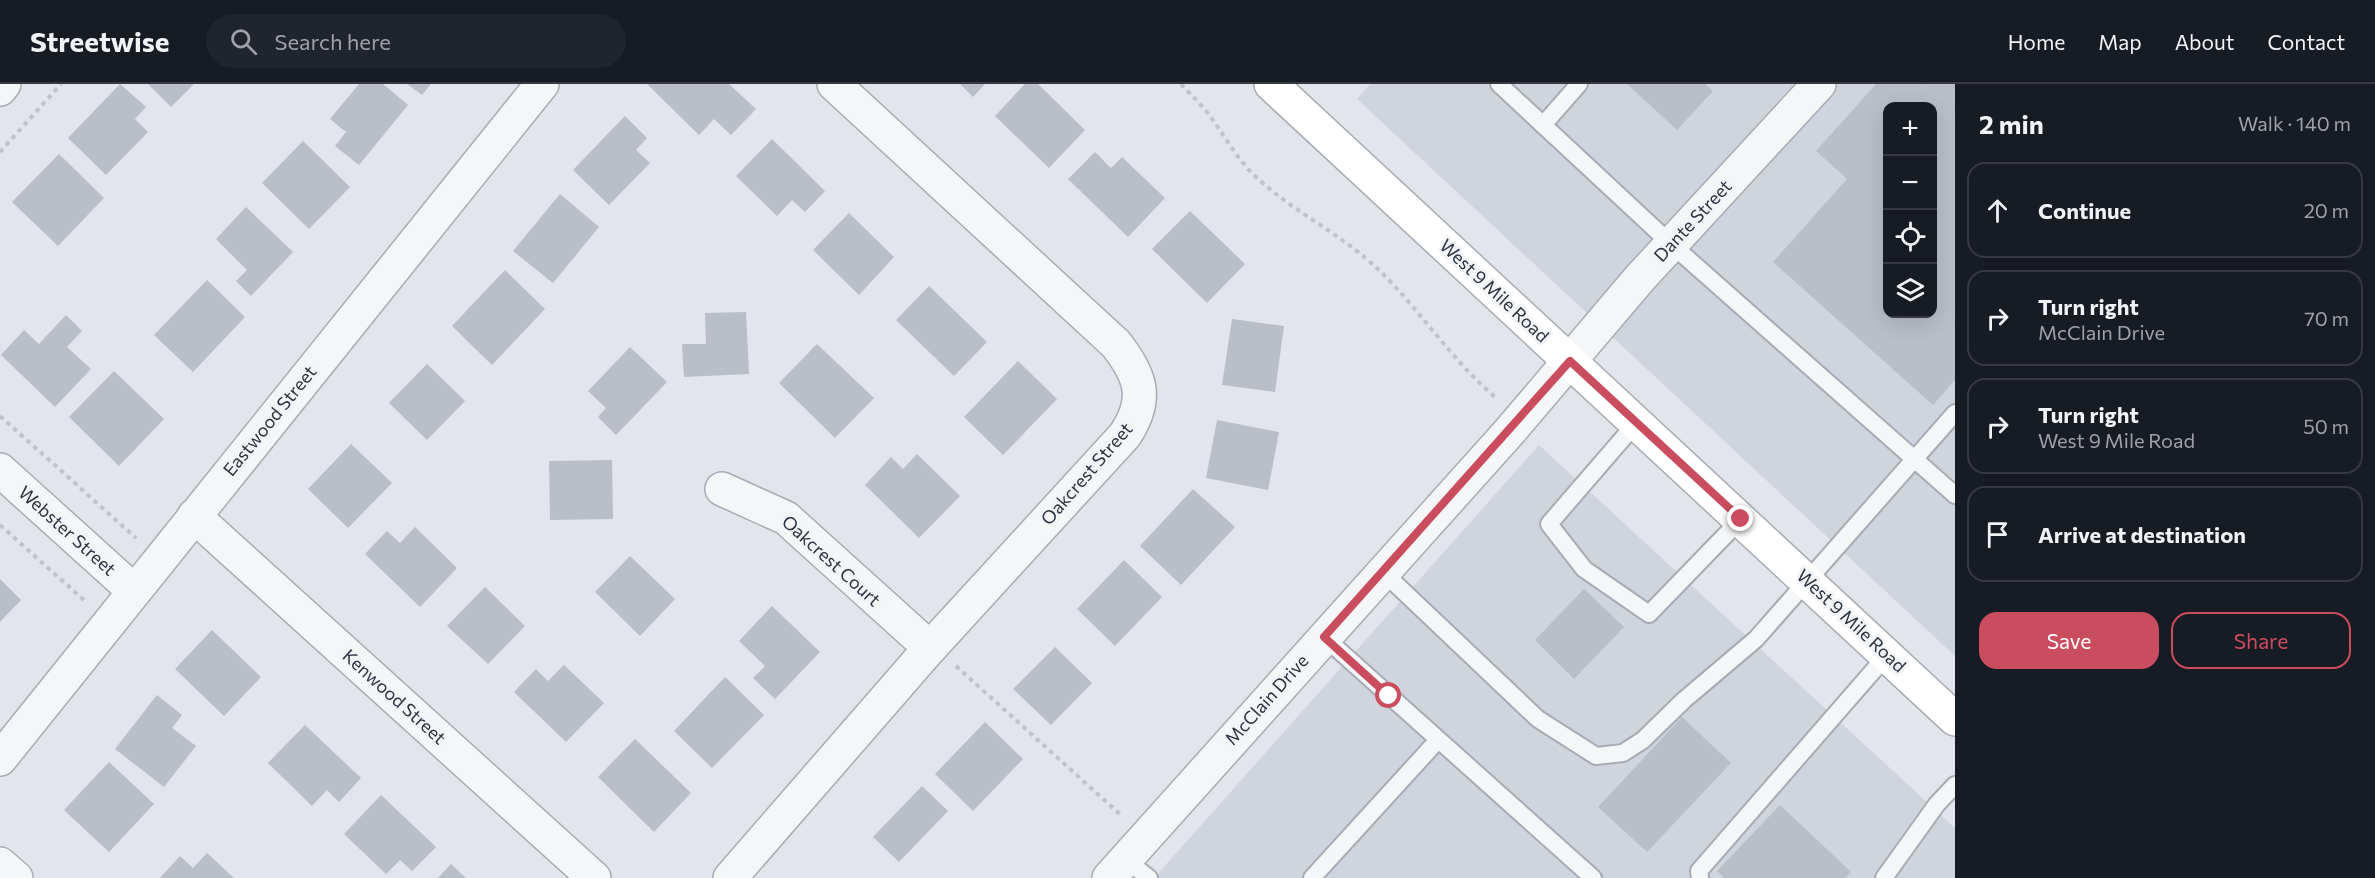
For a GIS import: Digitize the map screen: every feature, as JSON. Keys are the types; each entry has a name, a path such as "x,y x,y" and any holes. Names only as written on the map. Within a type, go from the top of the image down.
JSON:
{"main road":[{"name":"West 9 Mile Road","path":"1271,84 1955,719"}],"street":[{"path":"0,88 4,84"},
{"name":"Eastwood Street","path":"0,759 542,84"},
{"name":"Oakcrest Street","path":"730,878 941,656 1125,435 1134,421 1140,394 1129,360 1116,344 834,84"},
{"name":"Dante Street","path":"1570,361 1671,244 1819,84"},
{"name":"McClain Drive","path":"1128,872 1324,637 1570,361"},
{"name":"Webster Street","path":"0,470 134,591"},
{"name":"Oakcrest Court","path":"722,489 786,518 941,656"},
{"name":"Kenwood Street","path":"194,516 594,878"},
{"path":"0,864 16,878"}],"lane":[{"path":"1499,84 1671,244 1955,495"},
{"path":"1543,125 1579,84"},
{"path":"1383,572 1538,719 1596,756 1623,753 1643,740 1684,700 1756,639 1955,413"},
{"path":"1637,422 1549,524 1584,569 1649,614 1741,519"},
{"path":"1324,637 1593,878"},
{"path":"1700,878 1699,871 1727,836 1887,655"},
{"path":"1312,878 1438,740"},
{"path":"1884,878 1937,804 1955,785"}],"path":[{"path":"0,152 61,84"},
{"path":"1181,84 1207,111 1228,143 1254,175 1282,199 1376,267 1411,302 1478,382 1502,403"},
{"path":"0,416 142,544"},
{"path":"0,525 86,602"},
{"path":"941,656 1130,823"}],"shaded area":[{"path":"1370,84 1955,84 1955,656 1357,99"},
{"path":"1539,445 1955,828 1955,878 1154,878"}],"building":[{"path":"120,84 146,107 135,119 148,132 106,175 68,138"},
{"path":"148,84 194,84 171,107"},
{"path":"359,84 383,84 408,105 359,165 335,146 346,132 330,119"},
{"path":"407,84 431,84 422,95"},
{"path":"647,84 729,84 756,109 731,135 714,119 699,135"},
{"path":"960,84 985,84 973,97"},
{"path":"1025,84 1038,84 1085,130 1049,168 995,116"},
{"path":"1627,84 1705,84 1713,91 1677,130"},
{"path":"1876,84 1955,84 1955,380 1933,405 1773,262 1847,179 1816,151"},
{"path":"625,116 647,138 636,150 650,163 609,205 573,170"},
{"path":"772,139 825,191 805,212 792,200 777,216 736,176"},
{"path":"303,141 350,187 309,229 262,183"},
{"path":"1095,152 1111,168 1122,157 1165,198 1128,237 1068,179"},
{"path":"59,154 104,198 58,246 12,202"},
{"path":"560,194 599,227 553,283 513,251"},
{"path":"246,207 293,252 251,296 236,281 247,270 216,239"},
{"path":"1190,211 1245,264 1207,303 1152,249"},
{"path":"849,213 894,257 859,295 813,250"},
{"path":"505,270 545,309 492,365 452,326"},
{"path":"207,280 245,317 193,372 154,335"},
{"path":"929,286 987,342 954,376 896,320"},
{"path":"746,312 749,374 684,377 682,344 706,344 705,313"},
{"path":"66,315 82,331 67,347 91,369 55,407 1,355 24,330 39,344"},
{"path":"1232,319 1284,326 1275,392 1222,385"},
{"path":"817,344 874,398 835,438 779,383"},
{"path":"630,347 667,382 616,435 598,417 606,408 588,391"},
{"path":"1018,361 1057,399 1003,455 964,417"},
{"path":"427,364 465,401 427,440 389,403"},
{"path":"114,371 164,419 119,466 69,417"},
{"path":"1217,420 1279,432 1268,490 1206,478"},
{"path":"351,444 392,483 348,528 308,489"},
{"path":"917,454 960,496 919,538 865,485 891,457 903,469"},
{"path":"612,460 613,519 550,520 549,461"},
{"path":"1193,489 1235,527 1181,585 1140,546"},
{"path":"415,527 457,568 420,607 365,554 387,531 400,543"},
{"path":"630,556 675,599 640,636 595,592"},
{"path":"1124,560 1162,597 1115,646 1077,609"},
{"path":"0,579 21,600 0,622"},
{"path":"485,587 525,626 488,664 447,626"},
{"path":"1584,589 1624,627 1574,679 1535,640"},
{"path":"772,606 820,652 775,699 753,678 765,666 739,641"},
{"path":"212,630 261,677 224,716 175,669"},
{"path":"1055,647 1092,683 1051,725 1013,689"},
{"path":"564,665 604,703 566,742 514,692 536,669 548,681"},
{"path":"725,677 764,715 712,768 674,731"},
{"path":"157,695 182,715 172,728 196,746 164,787 115,749"},
{"path":"1682,717 1731,763 1647,852 1598,807"},
{"path":"985,722 1023,759 973,811 935,774"},
{"path":"305,725 361,778 339,802 327,790 312,806 268,763"},
{"path":"635,739 691,793 654,832 598,777"},
{"path":"109,762 154,804 109,852 64,810"},
{"path":"922,786 948,811 899,862 873,837"},
{"path":"381,795 436,847 412,871 400,860 386,874 344,834"},
{"path":"1780,805 1851,872 1845,878 1724,878 1717,871"},
{"path":"207,853 234,878 160,878 180,856 193,868"},
{"path":"451,864 466,878 438,878"}],"route":[{"path":"1389,696 1324,637 1570,361 1741,519"}]}
